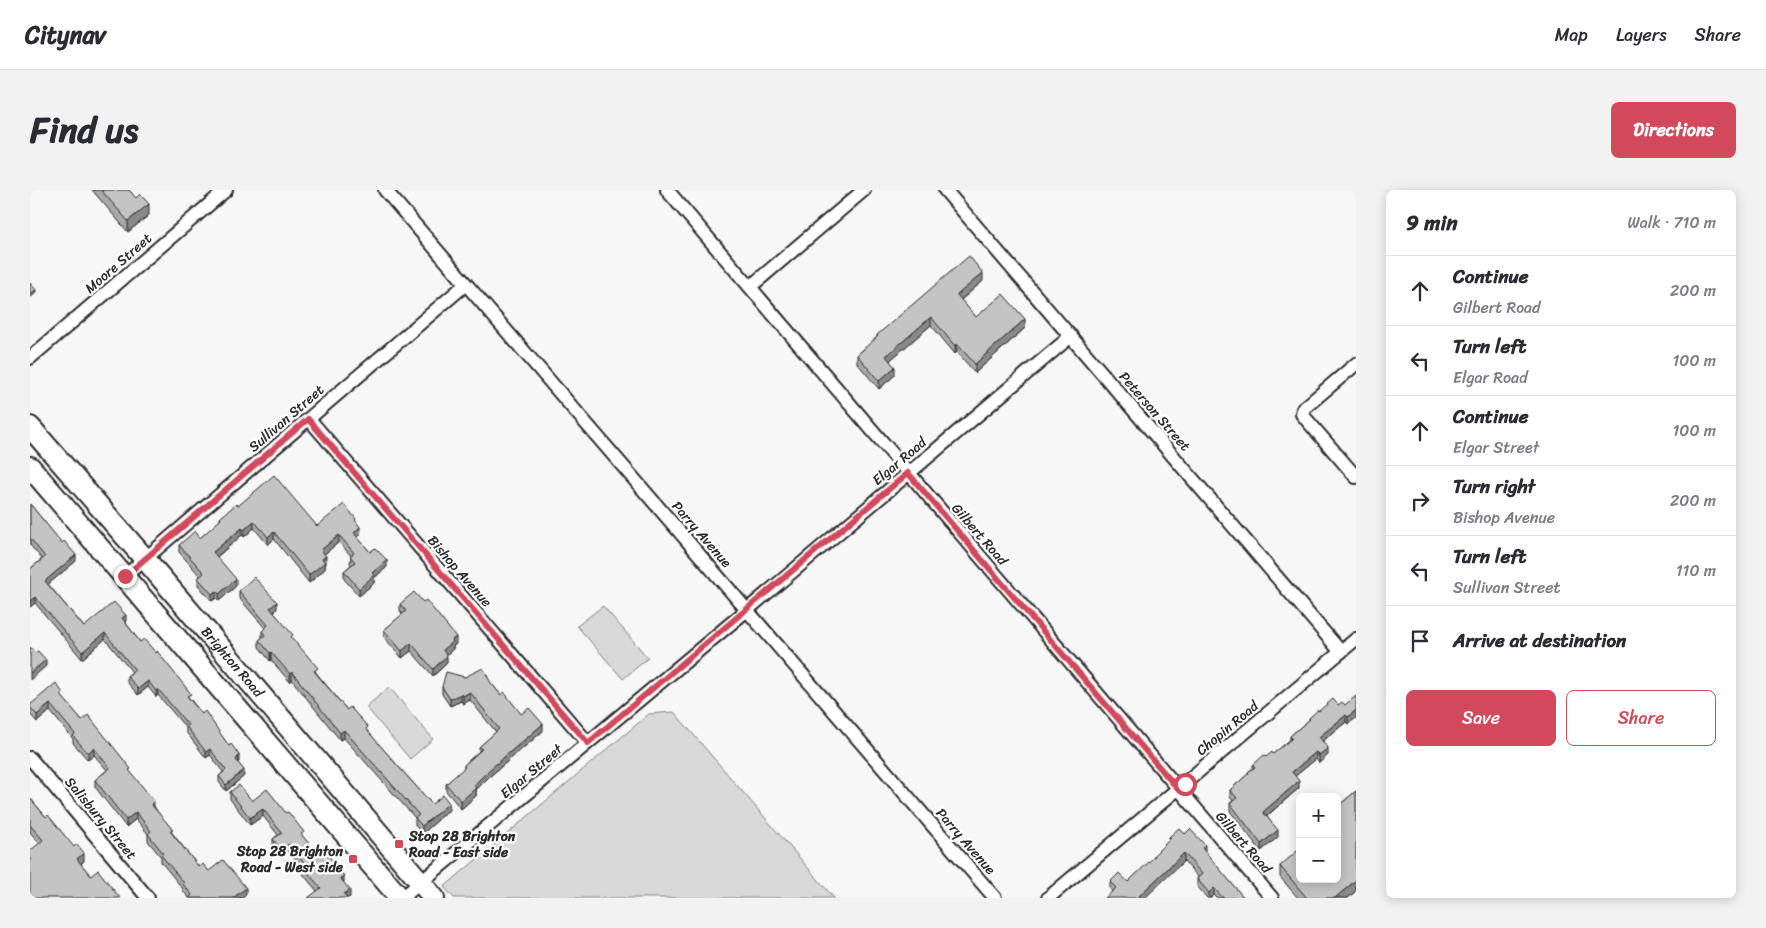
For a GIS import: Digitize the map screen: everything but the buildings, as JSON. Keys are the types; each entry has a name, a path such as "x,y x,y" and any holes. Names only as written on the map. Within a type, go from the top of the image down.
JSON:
{"main road":[{"name":"Brighton Road","path":"30,427 434,898"},
{"name":"Brighton Road","path":"30,466 401,898"}],"street":[{"name":"Moore Street","path":"30,358 226,190"},
{"name":"Parry Avenue","path":"385,190 995,898"},
{"name":"Gilbert Road","path":"667,190 1272,898"},
{"path":"750,287 864,190"},
{"name":"Peterson Street","path":"945,190 1341,652"},
{"name":"Sullivan Street","path":"125,576 466,284"},
{"name":"Elgar Road","path":"748,610 1071,336"},
{"path":"1356,364 1302,409 1302,414 1356,477"},
{"name":"Bishop Avenue","path":"308,419 588,743"},
{"name":"Elgar Street","path":"401,898 748,610"},
{"name":"Chopin Road","path":"1048,898 1356,639"},
{"name":"Salisbury Street","path":"30,758 148,898"}],"shaded area":[{"path":"603,606 648,658 623,679 577,626"},
{"path":"389,687 433,739 410,759 366,707"},
{"path":"674,712 834,898 454,898 444,887 649,714"}],"place":[{"name":"Stop 28 Brighton Road - East side","path":"399,844"},
{"name":"Stop 28 Brighton Road - West side","path":"353,859"}],"route":[{"path":"125,576 308,419 588,743 748,610 908,473 1178,789 1185,784"}]}
